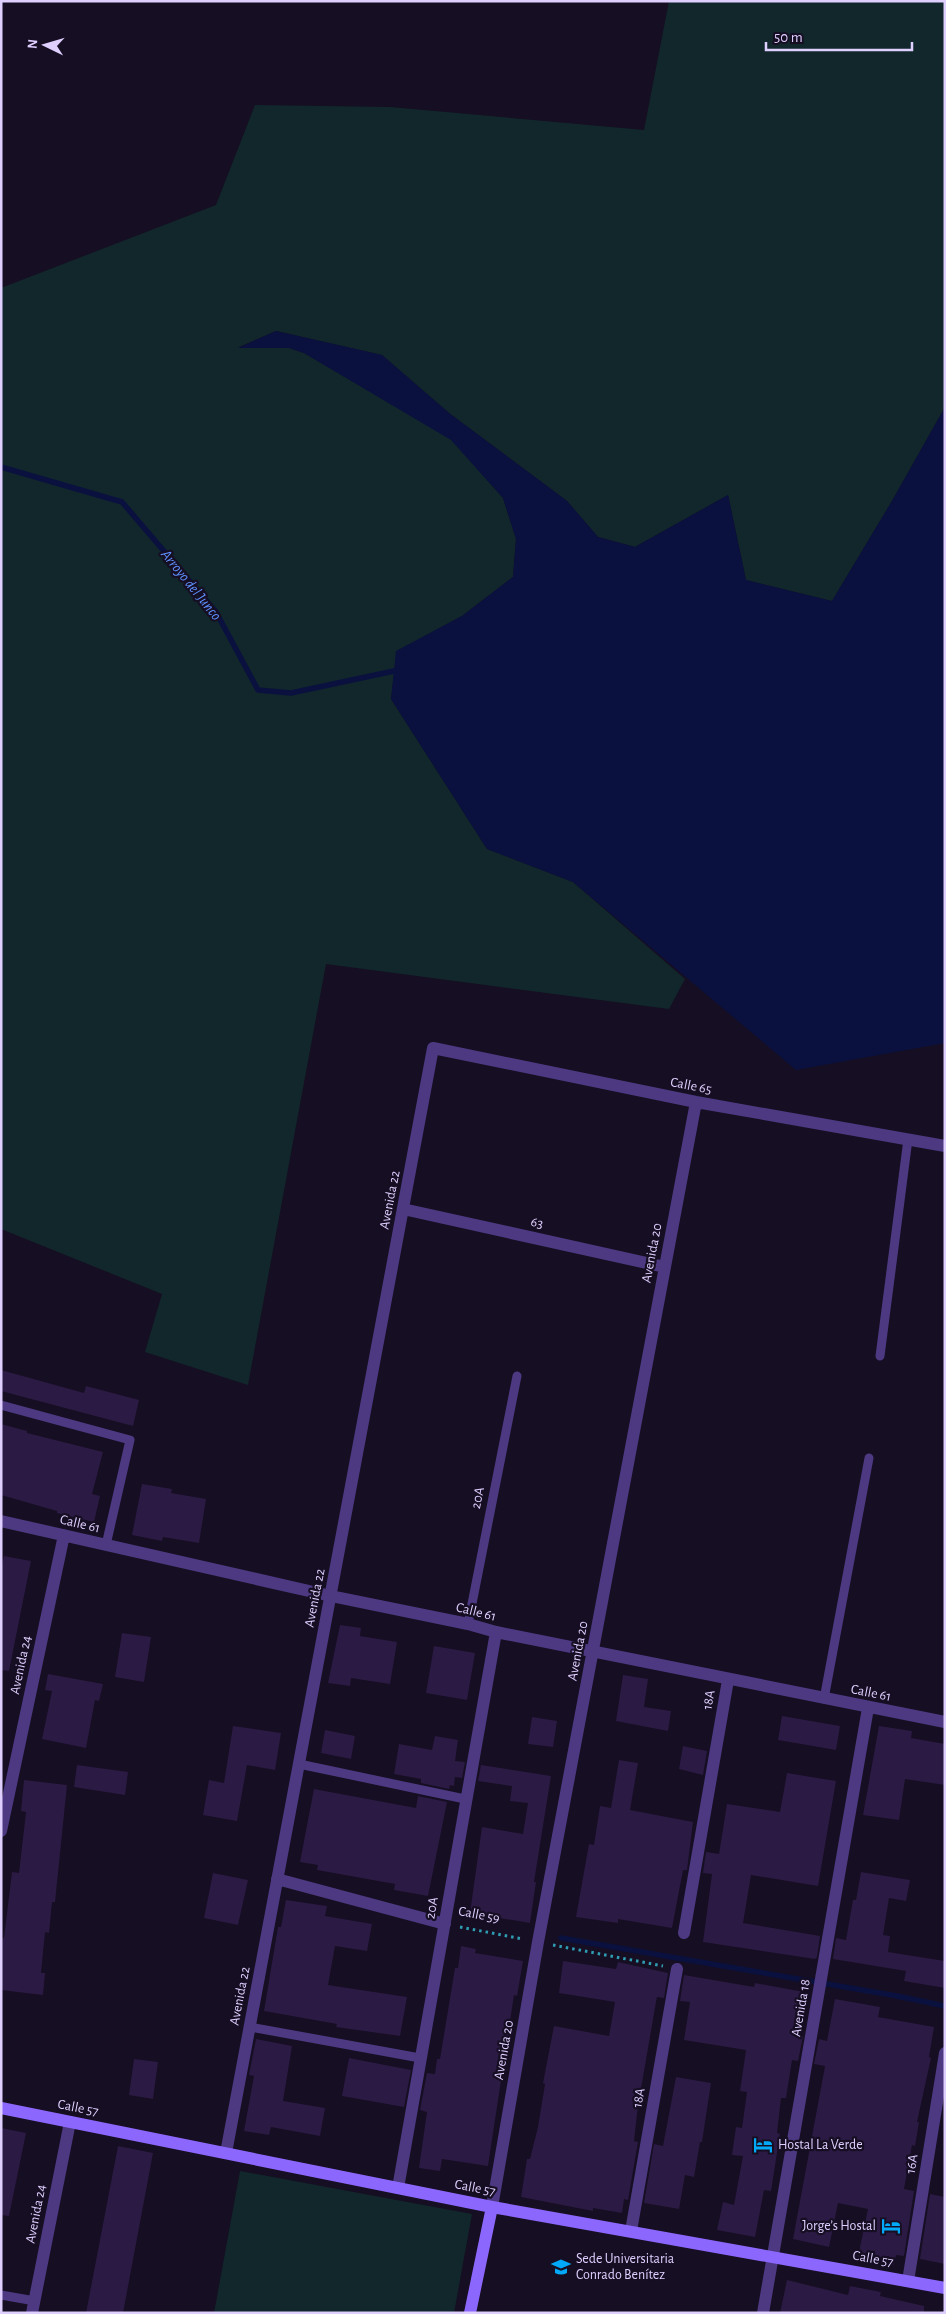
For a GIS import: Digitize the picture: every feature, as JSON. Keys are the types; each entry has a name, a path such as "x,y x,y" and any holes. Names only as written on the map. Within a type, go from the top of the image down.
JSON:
{"street":[{"name":"Calle 65","path":"433,1048 696,1102 945,1146"},
{"name":"Avenida 22","path":"226,2153 433,1048"},
{"name":"Avenida 20","path":"492,2206 538,1942 696,1102"},
{"name":"63","path":"403,1209 665,1267"},
{"name":"Calle 61","path":"1,1521 331,1596 468,1624 496,1632 945,1722"},
{"name":"Avenida 24","path":"2,1827 64,1535"},
{"name":"20A","path":"398,2188 445,1924 465,1799 496,1632"},
{"name":"18A","path":"684,1932 728,1680"},
{"name":"Avenida 18","path":"763,2313 868,1708"},
{"name":"Calle 59","path":"277,1879 445,1924"},
{"name":"18A","path":"631,2231 677,1969"},
{"name":"16A","path":"908,2281 945,2053"},
{"name":"Calle 57","path":"1,2108 492,2206 945,2288"},
{"name":"Avenida 24","path":"33,2307 70,2122"},
{"path":"470,2313 492,2206"}],"lane":[{"path":"880,1356 908,1138"},
{"name":"20A","path":"468,1624 517,1376"},
{"path":"1,1405 130,1440 106,1545"},
{"path":"824,1699 869,1458"},
{"path":"299,1764 465,1799"},
{"path":"250,2027 420,2058"},
{"path":"1,2295 33,2307"}],"path":[{"name":"Calle 59","path":"445,1924 677,1969"}],"green space":[{"path":"669,1 945,1 945,407 892,501 832,601 746,580 728,495 635,547 598,537 567,501 449,413 382,355 276,331 239,347 289,348 304,353 451,439 503,498 516,539 513,577 462,616 397,651 391,699 487,849 573,882 685,979 669,1009 326,964 248,1385 145,1352 162,1294 1,1229 1,288 216,205 255,105 390,107 644,130"},
{"path":"240,2171 472,2214 454,2313 214,2313"}],"shaded area":[{"path":"276,331 382,355 449,413 567,501 598,537 635,547 728,495 746,580 832,601 892,501 945,407 945,1043 796,1070 573,882 487,849 391,699 396,651 462,616 513,577 516,539 503,498 451,440 304,353 289,348 238,348"}],"building":[{"path":"1,1370 84,1393 86,1386 139,1400 133,1426 1,1391"},
{"path":"1,1424 27,1431 27,1433 103,1452 92,1494 100,1496 94,1522 57,1513 57,1511 1,1495"},
{"path":"142,1484 172,1489 171,1493 206,1499 199,1543 163,1537 162,1541 132,1535"},
{"path":"4,1556 31,1561 9,1671 1,1670 1,1569"},
{"path":"340,1625 361,1628 360,1636 397,1642 390,1684 351,1678 350,1686 328,1683"},
{"path":"122,1633 151,1637 144,1682 115,1677"},
{"path":"434,1646 475,1653 467,1700 426,1693"},
{"path":"48,1674 103,1684 99,1701 95,1700 86,1748 42,1739 52,1691 45,1690"},
{"path":"623,1675 648,1679 644,1707 671,1711 668,1731 616,1721"},
{"path":"782,1716 840,1726 836,1750 778,1740"},
{"path":"532,1717 557,1721 553,1747 528,1744"},
{"path":"233,1726 281,1733 275,1770 247,1765 237,1821 203,1815 209,1780 224,1783"},
{"path":"879,1726 912,1731 911,1738 945,1744 945,1785 905,1779 899,1820 863,1815"},
{"path":"325,1730 355,1736 351,1759 321,1753"},
{"path":"435,1736 458,1740 455,1761 465,1762 462,1778 455,1777 454,1786 450,1785 449,1789 421,1783 421,1779 394,1774 399,1744 432,1750"},
{"path":"683,1746 707,1751 703,1775 679,1769"},
{"path":"619,1760 638,1763 630,1810 693,1822 687,1870 683,1870 672,1928 618,1919 618,1923 576,1917 589,1844 594,1845 600,1806 611,1808"},
{"path":"77,1765 128,1772 125,1795 74,1787"},
{"path":"481,1765 551,1776 534,1882 536,1882 530,1923 470,1913 482,1827 523,1834 528,1803 510,1801 512,1786 478,1781"},
{"path":"787,1773 836,1781 818,1886 751,1875 743,1923 820,1936 817,1957 815,1959 703,1942 712,1874 703,1873 706,1852 719,1854 727,1804 780,1812"},
{"path":"24,1780 67,1785 55,1902 52,1902 49,1933 45,1932 41,1973 45,1973 43,1995 1,1990 1,1938 4,1938 12,1872 19,1873 26,1812 21,1811"},
{"path":"314,1789 416,1808 418,1796 447,1802 428,1896 394,1890 395,1884 317,1870 318,1865 300,1862"},
{"path":"861,1872 910,1880 906,1901 889,1898 883,1935 890,1936 888,1952 945,1961 945,1988 904,1981 906,1971 833,1959 836,1938 846,1940 853,1900 856,1900"},
{"path":"213,1873 248,1880 238,1925 204,1918"},
{"path":"286,1900 327,1906 325,1916 372,1924 367,1951 335,1946 328,1985 407,1997 400,2036 336,2027 337,2024 264,2011 278,1927 281,1927"},
{"path":"461,1946 476,1949 475,1953 523,1961 517,1996 514,1995 488,2166 442,2159 440,2171 419,2168 427,2112 420,2110 427,2073 435,2074 437,2059 440,2059 455,1968 458,1968"},
{"path":"563,1961 616,1969 618,1962 668,1973 664,1998 657,1997 656,2002 638,2106 634,2141 638,2142 628,2200 624,2199 622,2213 593,2208 593,2211 521,2197 527,2159 530,2159 538,2127 545,2084 543,2083 554,2026 609,2036 615,2002 559,1993"},
{"path":"684,1975 754,1987 755,1983 804,1992 797,2035 803,2036 798,2061 792,2060 786,2098 781,2098 777,2133 780,2134 771,2191 764,2190 755,2237 717,2230 723,2202 734,2205 743,2156 732,2155 736,2127 742,2128 747,2092 740,2091 746,2050 684,2040 690,2002 680,2001"},
{"path":"835,1999 880,2007 878,2017 934,2027 929,2057 931,2058 917,2122 919,2122 915,2146 912,2145 904,2189 914,2191 904,2256 896,2255 894,2265 858,2257 868,2209 838,2203 829,2247 793,2239 825,2066 814,2064 819,2039 827,2041"},
{"path":"256,2039 292,2046 283,2101 325,2108 320,2136 271,2127 269,2135 244,2131 254,2076 249,2075"},
{"path":"349,2058 411,2070 404,2107 342,2096"},
{"path":"134,2059 158,2062 153,2099 129,2095"},
{"path":"676,2077 711,2083 702,2142 700,2142 694,2177 685,2175 679,2209 644,2203 654,2144 663,2146"},
{"path":"1,2128 26,2133 9,2216 1,2215"},
{"path":"118,2146 153,2153 123,2313 86,2313"},
{"path":"930,2194 945,2197 945,2264 920,2259"},
{"path":"787,2280 848,2295 850,2286 881,2292 880,2296 924,2306 924,2313 780,2313"}],"waterway":[{"name":"Arroyo del Junco","path":"1,467 122,502 216,612 258,690 291,693 394,671"},
{"path":"561,1938 945,2006"}],"place":[{"name":"Hostal La Verde","path":"763,2145"},
{"name":"Jorge’s Hostal","path":"891,2226"},
{"name":"Sede Universitaria Conrado Benítez","path":"561,2267"}]}
